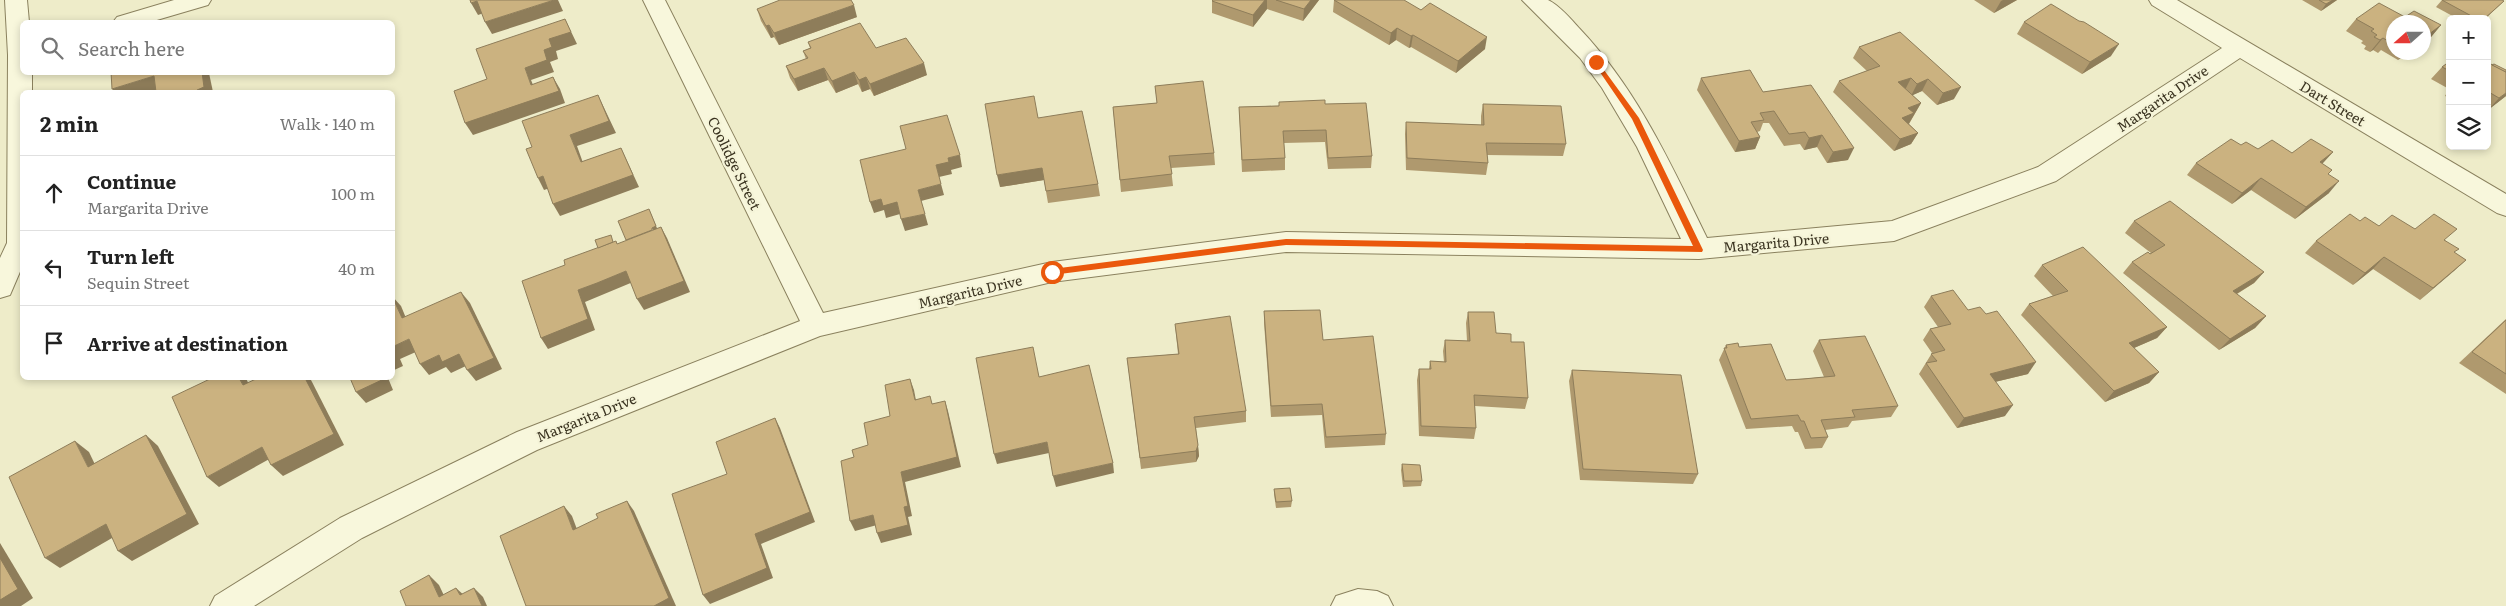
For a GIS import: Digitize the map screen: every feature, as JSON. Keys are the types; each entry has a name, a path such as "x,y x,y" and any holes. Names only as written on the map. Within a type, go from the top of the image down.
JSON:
{"street":[{"path":"0,287 20,243 14,56 16,0"},
{"path":"133,20 200,0"},
{"name":"Coolidge Street","path":"654,0 816,326"},
{"path":"1533,0 1552,14 1596,62 1635,118 1699,250"},
{"name":"Dart Street","path":"2160,0 2506,206"},
{"name":"Margarita Drive","path":"226,606 351,528 527,441 816,326 1052,272 1286,242 1699,250 1894,231 2055,169 2240,47"},
{"path":"1347,606 1358,604 1378,606"}],"building":[{"path":"470,0 554,0 485,22 477,1 471,3"},
{"path":"780,0 851,0 854,5 774,33 769,25 766,26 757,9"},
{"path":"1213,0 1265,0 1253,15"},
{"path":"1276,0 1311,0 1304,9"},
{"path":"1334,0 1404,0 1421,10 1430,3 1487,37 1458,61 1397,28 1391,33"},
{"path":"2319,0 2333,0 2326,4"},
{"path":"2442,0 2504,1 2488,15 2470,15"},
{"path":"2379,3 2401,15 2386,15 2386,40 2383,38 2380,40 2374,37 2377,35 2371,31 2374,29 2356,19"},
{"path":"2051,4 2119,44 2090,62 2024,22"},
{"path":"2414,11 2422,15 2408,15"},
{"path":"565,19 571,32 549,39 552,47 544,50 547,60 525,68 531,85 553,77 559,91 465,123 454,91 487,79 476,49"},
{"path":"2431,20 2441,25 2431,33"},
{"path":"860,23 876,48 906,38 924,63 870,84 866,77 859,80 854,72 832,81 824,68 794,79 786,66 808,58 803,51 811,48 808,42"},
{"path":"1900,32 1961,87 1943,93 1928,79 1917,84 1911,78 1898,82 1921,103 1908,108 1914,113 1902,118 1918,133 1900,139 1839,81 1880,66 1859,47"},
{"path":"2491,64 2506,72 2506,93 2499,98 2491,93"},
{"path":"2494,64 2506,70 2506,72 2492,65"},
{"path":"1750,70 1763,92 1811,85 1854,148 1833,152 1822,135 1809,138 1805,132 1789,134 1774,111 1760,113 1764,120 1751,122 1760,137 1739,141 1701,78"},
{"path":"111,75 202,75 204,87 197,90 156,90 154,76 112,89"},
{"path":"1203,81 1214,153 1169,156 1172,174 1120,180 1113,107 1157,103 1155,86"},
{"path":"598,95 609,121 570,135 581,162 621,148 633,175 553,204 543,176 538,178 526,149 532,147 522,121"},
{"path":"1034,96 1038,118 1082,111 1098,184 1046,191 1042,168 997,175 985,104"},
{"path":"1325,100 1325,104 1366,103 1372,156 1328,158 1326,130 1283,131 1285,158 1242,160 1239,107 1279,106 1279,102"},
{"path":"1483,104 1561,106 1566,144 1486,143 1488,163 1407,158 1406,122 1484,125"},
{"path":"947,115 960,155 948,158 949,162 936,165 941,184 918,190 925,214 901,219 897,202 883,206 881,199 870,202 860,160 906,149 900,126"},
{"path":"2231,139 2241,145 2246,142 2258,149 2272,140 2292,153 2311,139 2333,152 2320,162 2332,170 2328,174 2339,181 2306,207 2261,178 2242,193 2196,163"},
{"path":"2170,201 2264,272 2233,291 2266,316 2230,339 2132,262 2148,252 2150,254 2165,245 2134,221"},
{"path":"649,209 656,226 652,230 626,240 618,221"},
{"path":"2350,214 2360,221 2365,217 2379,226 2392,215 2415,229 2434,214 2457,229 2444,240 2459,249 2454,252 2466,260 2433,288 2384,257 2365,273 2316,241"},
{"path":"661,227 684,281 637,299 626,271 578,290 588,319 541,338 522,281 565,265 564,260 616,241 617,244"},
{"path":"611,235 613,242 598,248 595,240"},
{"path":"2083,247 2167,327 2129,343 2159,372 2114,391 2029,304 2068,291 2042,265"},
{"path":"1953,290 1968,310 1980,307 1986,314 1997,311 2036,362 1990,374 2013,405 1964,418 1926,363 1937,361 1931,354 1945,350 1930,329 1951,324 1931,296"},
{"path":"461,292 494,358 467,370 459,354 442,362 439,355 420,364 409,339 395,346 395,303 402,318"},
{"path":"1320,310 1323,340 1373,336 1386,434 1326,437 1322,404 1271,406 1264,311"},
{"path":"1468,312 1494,312 1496,333 1511,334 1511,342 1524,342 1528,398 1474,395 1476,428 1421,426 1419,369 1431,369 1430,361 1446,362 1445,340 1470,341"},
{"path":"1230,316 1246,411 1194,417 1198,445 1196,451 1140,458 1127,358 1179,354 1175,324"},
{"path":"2506,320 2506,374 2472,352"},
{"path":"1865,336 1898,406 1852,410 1855,417 1821,420 1828,437 1811,438 1804,421 1801,421 1798,415 1751,419 1724,348 1727,348 1726,345 1738,343 1739,347 1771,344 1786,380 1803,379 1835,376 1819,340"},
{"path":"1033,347 1039,377 1089,365 1113,463 1053,476 1047,442 994,454 976,358"},
{"path":"1572,370 1681,375 1698,474 1583,469"},
{"path":"910,379 915,400 930,396 932,404 945,401 957,457 901,472 908,506 904,507 908,525 877,533 873,515 850,521 841,461 854,457 852,450 868,445 864,423 890,416 885,385"},
{"path":"208,380 240,380 243,385 254,380 306,380 334,434 271,465 262,447 207,477 172,397"},
{"path":"351,380 382,380 356,392"},
{"path":"775,418 810,512 755,534 767,568 703,595 672,494 727,474 716,442"},
{"path":"146,435 187,514 118,551 106,524 45,558 9,477 75,441 88,467"},
{"path":"1402,464 1420,465 1422,481 1404,481"},
{"path":"1290,488 1292,501 1276,502 1274,489"},
{"path":"627,501 669,598 654,606 526,606 500,536 564,506 573,530 598,518 596,514"},
{"path":"0,558 18,589 0,600"},
{"path":"429,575 439,597 456,588 460,595 474,588 482,606 406,606 400,591"}],"route":[{"path":"1052,272 1286,242 1699,250 1635,118 1596,62"}]}
